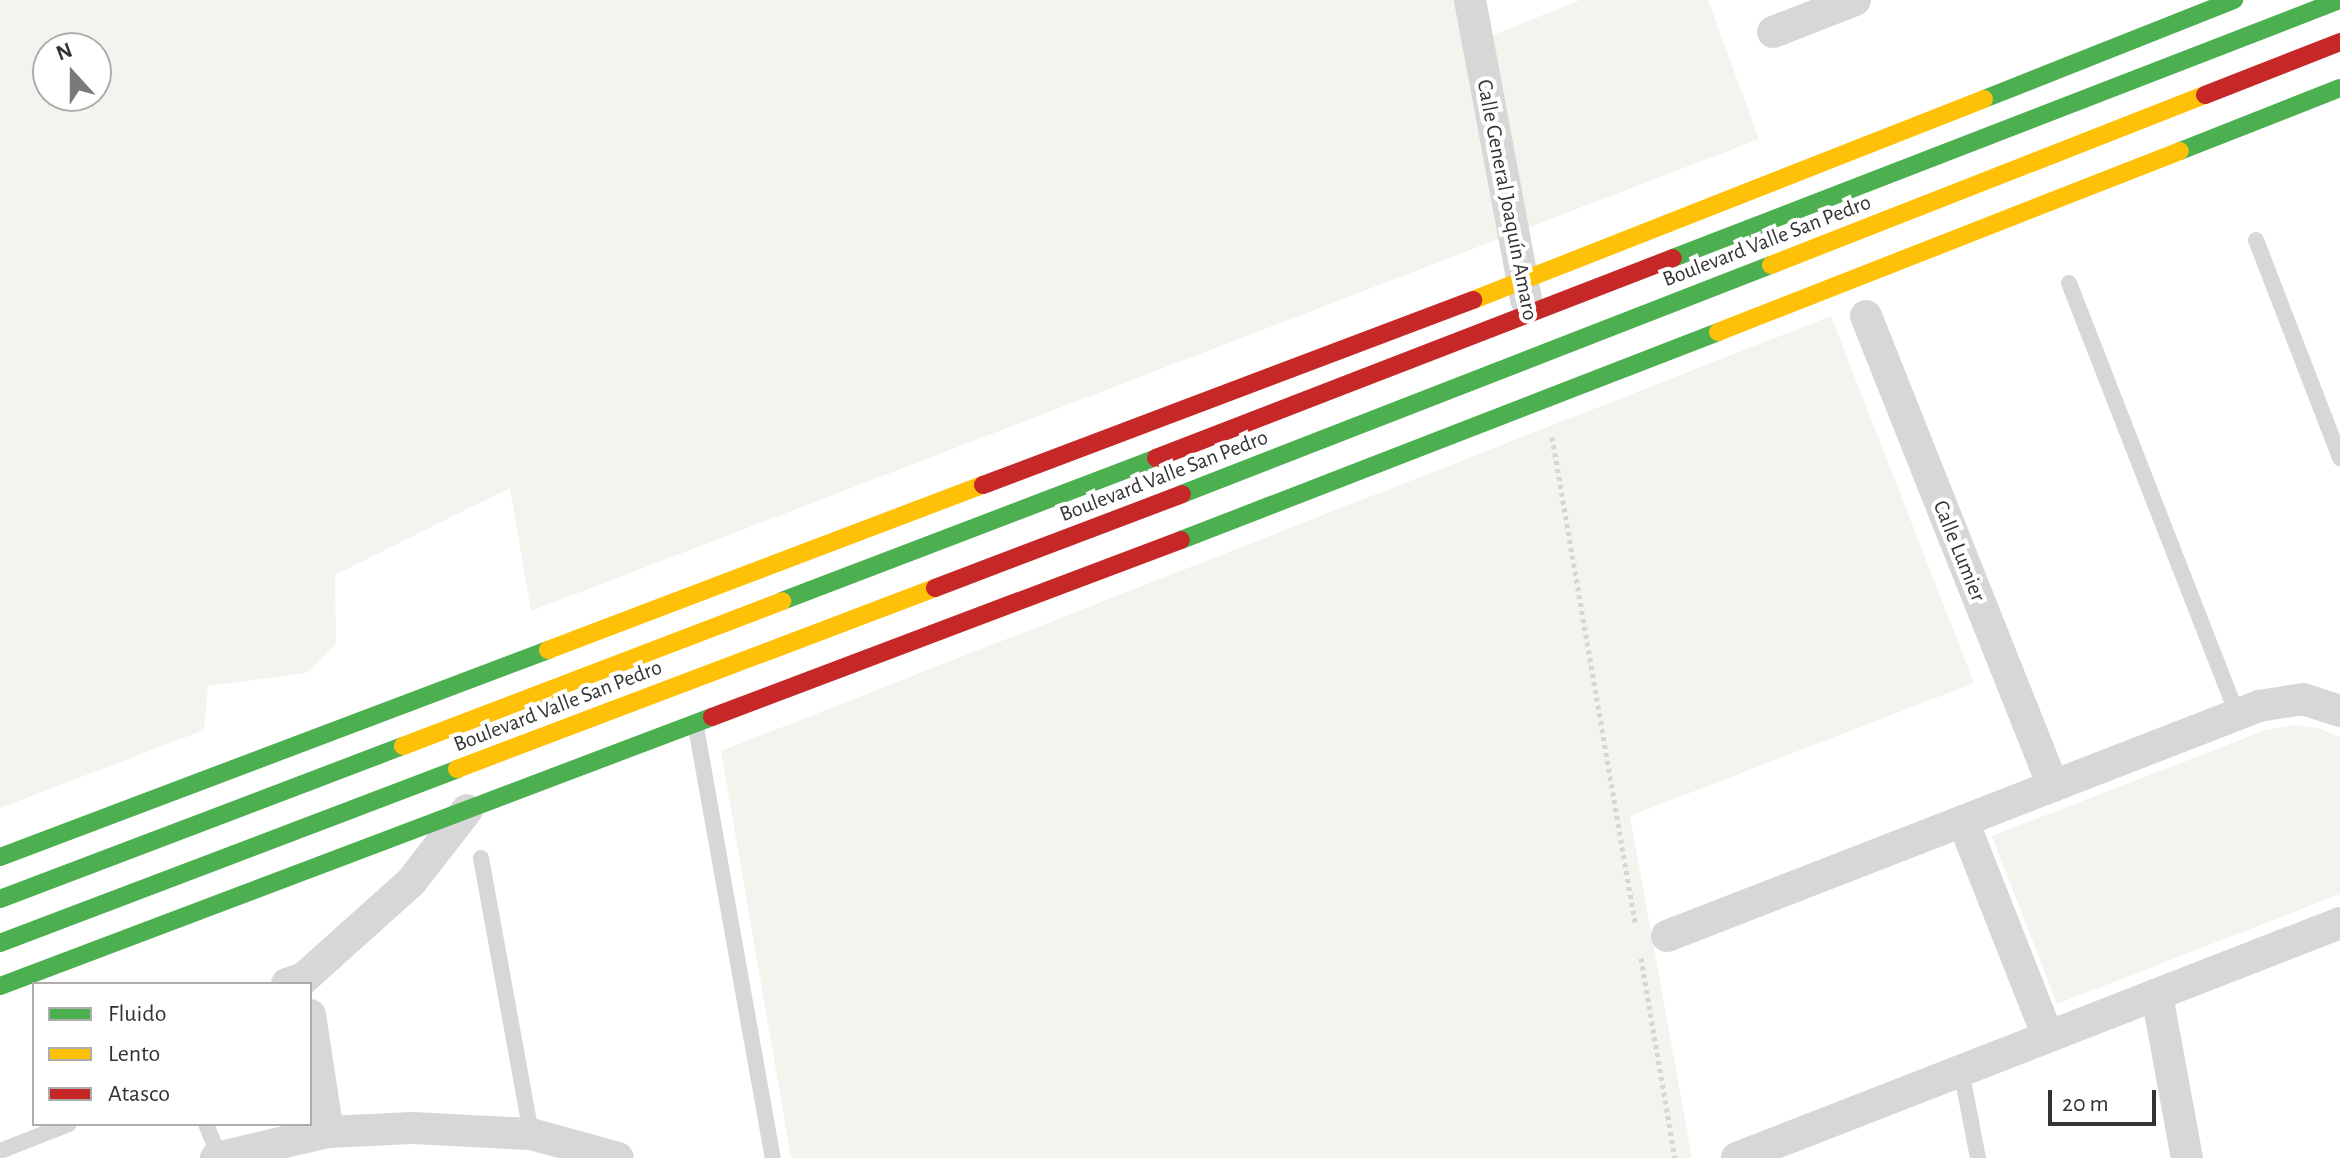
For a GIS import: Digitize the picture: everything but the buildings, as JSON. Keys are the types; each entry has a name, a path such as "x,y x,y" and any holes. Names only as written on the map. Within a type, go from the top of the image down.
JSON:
{"main road":[{"path":"0,857 1522,281 2234,0"},
{"name":"Boulevard Valle San Pedro","path":"15,981 1546,399 2133,124 2340,0"},
{"name":"Boulevard Valle San Pedro","path":"0,943 1537,357 2340,42"},
{"path":"2104,51 2133,124"},
{"name":"Boulevard Valle San Pedro","path":"0,899 1530,314 2133,124 2340,88"},
{"path":"1044,463 1056,497"}],"street":[{"name":"Calle General Joaquín Amaro","path":"1470,0 1546,399"},
{"path":"1773,32 1855,0"},
{"name":"Calle Lumier","path":"1866,316 2053,786"},
{"path":"1667,936 2259,706 2303,699 2340,711"},
{"path":"299,982 411,882 467,809"},
{"path":"1963,821 2048,1037"},
{"path":"1737,1158 1793,1148 1961,1070 2340,923"},
{"path":"2157,995 2187,1158"},
{"path":"312,1028 328,1132"},
{"path":"218,1157 282,1132 412,1128 531,1134 618,1158"}],"lane":[{"path":"2256,240 2340,458"},
{"path":"2069,283 2237,715"},
{"path":"695,723 773,1158"},
{"path":"481,858 531,1134"},
{"path":"1961,1070 1978,1158"},
{"path":"0,1151 64,1126"},
{"path":"207,1126 218,1157"}],"path":[{"path":"1546,399 1635,926"},
{"path":"1641,957 1675,1158"}],"shaded area":[{"path":"0,0 1481,0 1488,37 1580,0 1708,0 1759,139 531,611 510,488 335,575 336,644 306,673 208,686 204,730 0,808"},
{"path":"1831,316 1974,683 1630,816 1692,1158 791,1158 721,751"},
{"path":"2293,725 2318,728 2340,737 2340,894 2057,1004 1992,836 2266,730"}],"traffic: fast":[{"path":"1984,99 2234,0"},
{"path":"1673,258 2340,0"},
{"path":"2180,151 2340,88"},
{"path":"1182,494 1771,265"},
{"path":"1181,540 1718,332"},
{"path":"782,601 1156,458"},
{"path":"0,857 548,650"},
{"path":"0,986 712,717"},
{"path":"0,899 403,746"},
{"path":"0,943 457,769"}],"traffic: slow":[{"path":"1771,265 2205,95"},
{"path":"1473,300 1984,99"},
{"path":"1718,332 2180,151"},
{"path":"548,650 983,485"},
{"path":"457,769 935,588"},
{"path":"403,746 782,601"}],"traffic: jam":[{"path":"2205,95 2340,42"},
{"path":"1156,458 1673,258"},
{"path":"983,485 1473,300"},
{"path":"935,588 1182,494"},
{"path":"712,717 1181,540"}]}
